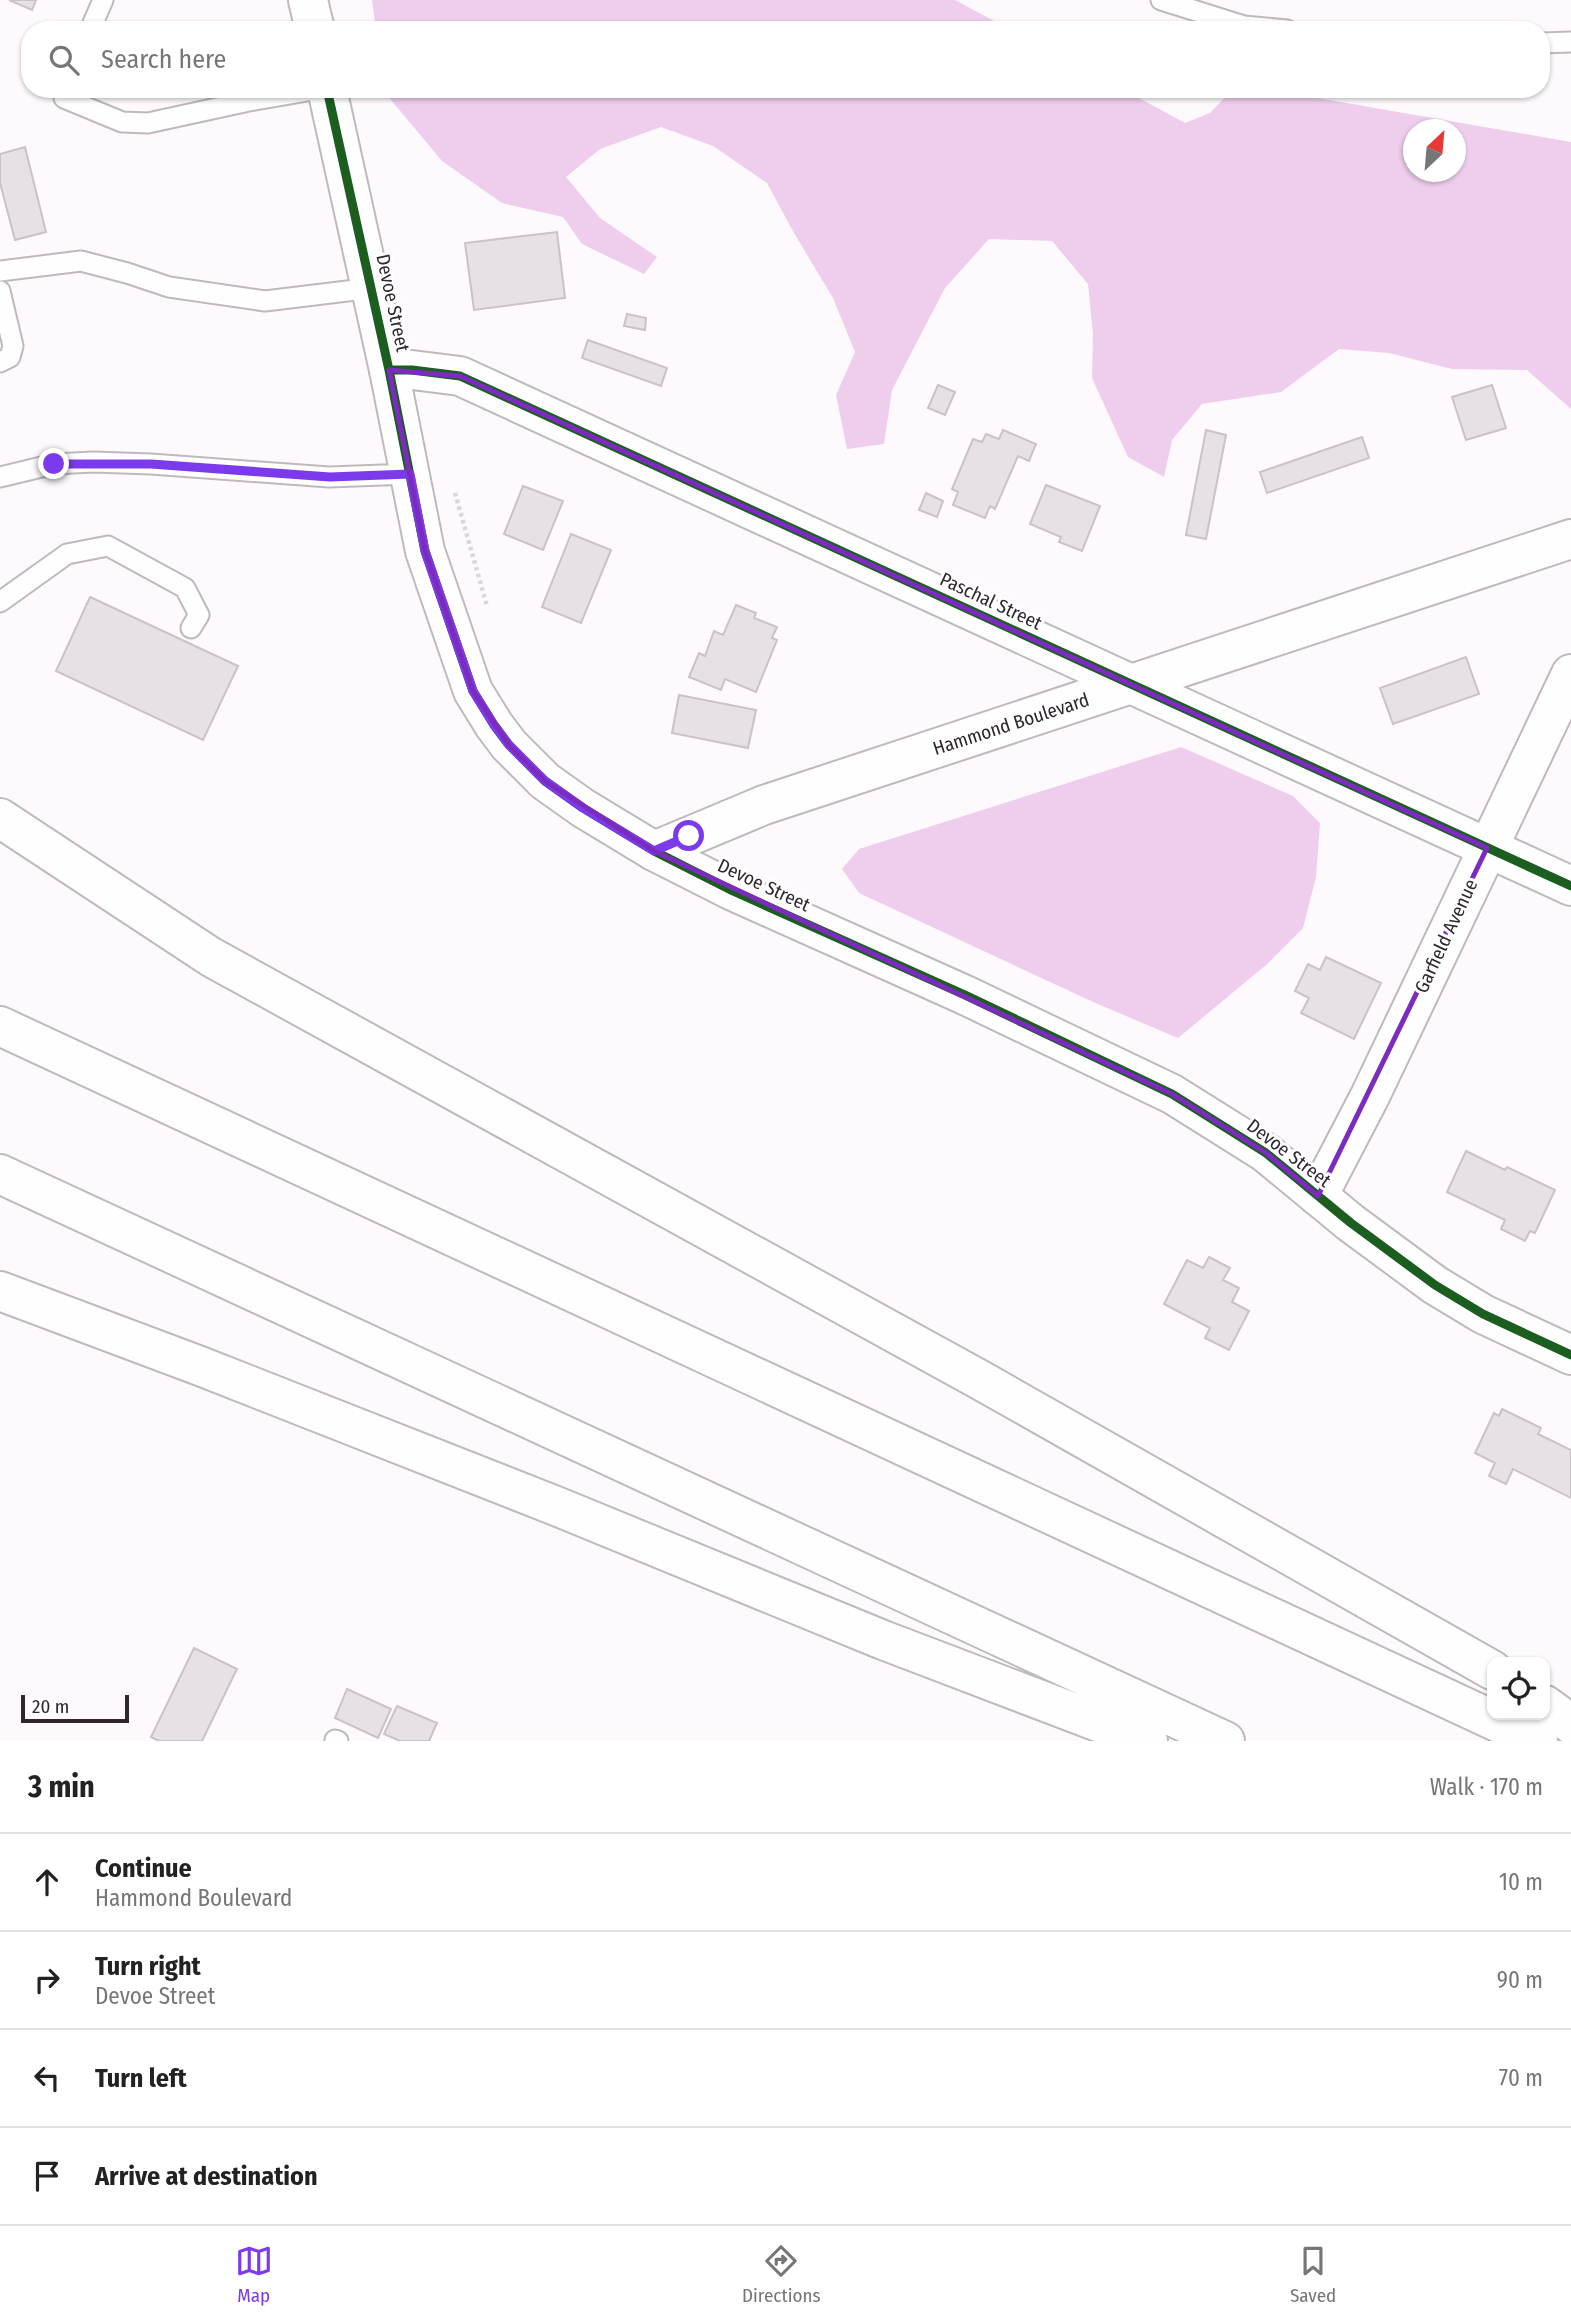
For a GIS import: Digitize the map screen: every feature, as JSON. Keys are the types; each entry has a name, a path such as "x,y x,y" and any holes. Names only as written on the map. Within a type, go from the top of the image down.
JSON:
{"main road":[{"path":"308,0 312,21"},
{"name":"Devoe Street","path":"329,98 390,370 425,551 473,691 509,745 545,781 583,808 654,851 733,891 965,995 1172,1094 1266,1153 1351,1223 1434,1285 1483,1314 1571,1355"},
{"name":"Paschal Street","path":"390,370 460,376 1571,887"},
{"name":"Hammond Boulevard","path":"654,851 764,805 1571,539"},
{"name":"Garfield Avenue","path":"1318,1196 1370,1096 1571,674"},
{"path":"0,818 211,957 982,1381 1487,1667"},
{"path":"0,1026 1538,1741"},
{"path":"0,1174 1225,1741"},
{"path":"0,1292 225,1376 556,1506 883,1640 1148,1741"},
{"path":"1550,1709 1571,1724"}],"lane":[{"path":"94,21 103,0"},
{"path":"1161,0 1228,21"},
{"path":"1550,42 1571,41"},
{"path":"64,98 122,122 148,123 266,98"},
{"path":"0,271 81,261 169,287 265,301 372,288"},
{"path":"0,291 13,346 10,357 0,362"},
{"path":"0,477 54,464 93,462 330,477 410,474"},
{"path":"0,602 67,554 108,546 185,588 199,615 191,628"}],"highlighted area":[{"path":"389,370 460,376 1487,848 1318,1196 1266,1153 1172,1094 654,851 545,781 509,745 473,691 425,551"}],"shaded area":[{"path":"372,0 955,0 994,21 375,21"},
{"path":"389,98 1139,98 1185,123 1210,113 1224,98 1317,98 1438,119 1403,119 1403,182 1466,182 1466,124 1571,142 1571,409 1527,370 1452,369 1389,353 1339,349 1281,392 1202,404 1172,440 1164,477 1128,457 1092,378 1093,334 1088,284 1052,241 989,239 945,288 892,390 884,444 847,449 836,395 855,352 833,298 767,183 713,146 661,127 600,149 566,177 600,218 657,257 644,274 582,244 563,217 502,203 442,161"},
{"path":"1181,747 1293,796 1320,823 1316,877 1303,928 1266,965 1178,1038 1093,1002 859,893 842,869 859,849"}],"building":[{"path":"9,0 36,0 32,10"},
{"path":"25,147 46,232 15,240 0,183 0,154"},
{"path":"557,232 565,298 474,310 465,243"},
{"path":"627,314 646,318 645,330 624,326"},
{"path":"588,340 667,368 661,386 582,358"},
{"path":"938,385 955,392 945,415 928,408"},
{"path":"1492,385 1506,428 1466,440 1452,397"},
{"path":"1003,430 1036,444 1029,461 1018,456 995,509 990,506 985,518 953,505 958,492 952,489 973,439 982,442 986,434 999,439"},
{"path":"1206,430 1226,435 1206,539 1186,535"},
{"path":"1362,437 1369,458 1267,493 1260,472"},
{"path":"1046,485 1100,506 1082,551 1059,542 1061,537 1030,524"},
{"path":"523,486 563,501 543,550 504,534"},
{"path":"926,493 943,501 937,517 919,510"},
{"path":"571,534 611,550 581,623 542,607"},
{"path":"90,597 238,666 203,740 56,671"},
{"path":"736,605 756,613 754,618 777,627 772,638 777,640 756,692 725,679 721,690 689,677 699,653 705,656 714,631 723,635"},
{"path":"1466,657 1479,694 1393,724 1380,688"},
{"path":"679,695 756,710 748,748 672,733"},
{"path":"1326,957 1381,983 1354,1039 1301,1013 1309,998 1295,991 1308,964 1320,970"},
{"path":"1466,1151 1555,1190 1535,1233 1530,1231 1525,1241 1501,1229 1505,1220 1447,1192"},
{"path":"1209,1257 1230,1268 1223,1280 1239,1288 1232,1302 1249,1311 1229,1350 1205,1338 1210,1328 1164,1304 1187,1260 1203,1268"},
{"path":"1502,1409 1541,1428 1538,1434 1571,1450 1571,1498 1513,1469 1506,1484 1489,1476 1495,1463 1475,1453 1494,1413 1499,1416"},
{"path":"194,1648 237,1669 202,1741 159,1741 151,1737"},
{"path":"347,1689 391,1709 378,1738 335,1718"},
{"path":"397,1706 437,1723 429,1741 400,1741 384,1734"}],"cycle path":[{"path":"329,98 389,370 425,551 473,691 509,745 545,781 583,808 654,851 733,891 965,995 1172,1094 1266,1153 1351,1223 1435,1285 1483,1314 1571,1355"},
{"path":"389,370 460,376 1571,886"}],"route":[{"path":"54,464 151,464 330,477 410,474 425,551 473,691 509,745 545,781 583,808 654,851 689,836"}]}
